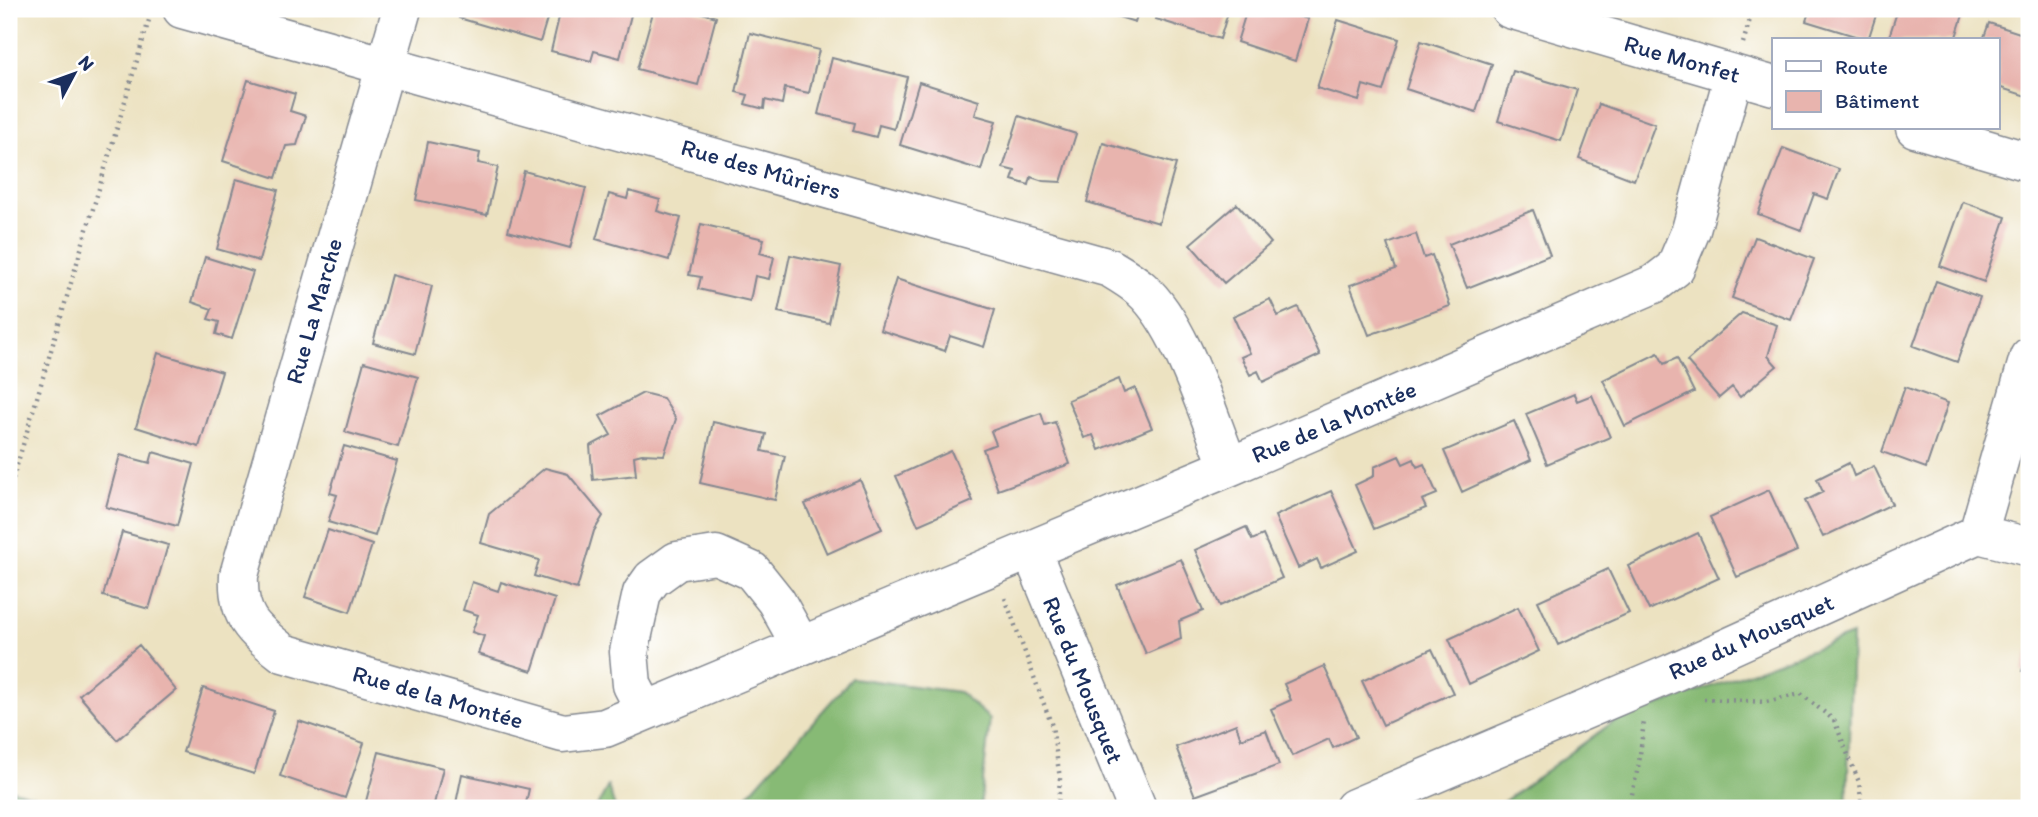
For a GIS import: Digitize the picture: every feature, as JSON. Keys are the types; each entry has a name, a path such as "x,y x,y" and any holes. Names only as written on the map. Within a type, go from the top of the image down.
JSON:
{"street":[{"name":"Rue des Mûriers","path":"182,9 1110,268 1141,289 1162,313 1178,340 1229,467"},
{"name":"Rue La Marche","path":"244,614 238,594 239,575 401,9"},
{"name":"Rue Monfet","path":"1510,9 1772,85"},
{"name":"Rue de la Montée","path":"244,614 256,632 284,653 563,733 605,728 1229,467 1654,284 1675,268 1691,230 1734,74"},
{"path":"1922,130 2029,162"},
{"path":"2029,357 1978,534 2029,547"},
{"name":"Rue du Mousquet","path":"1354,808 1672,673 1978,534"},
{"name":"Rue du Mousquet","path":"1031,550 1137,808"},
{"path":"645,710 632,685 629,652 631,641 642,593 652,579 677,561 716,555 751,571 776,601 801,646"}],"path":[{"path":"9,492 153,9"},
{"path":"992,565 1052,726 1060,778 1058,808"},
{"path":"1698,699 1766,702 1801,694 1835,720 1859,782 1862,808"},
{"path":"1629,808 1639,763 1645,714"}],"green space":[{"path":"1852,635 1847,808 1495,808 1613,722"},
{"path":"852,678 959,692 990,719 980,808 736,808"},
{"path":"608,786 615,808 596,808"},
{"path":"9,789 79,808 9,808"}],"building":[{"path":"462,9 550,9 540,42 459,18"},
{"path":"561,9 632,11 620,58 594,51 591,61 551,51"},
{"path":"654,9 689,9 716,17 698,85 637,69"},
{"path":"1093,9 1139,9 1135,22"},
{"path":"1159,9 1229,9 1220,39 1156,19"},
{"path":"1247,9 1284,9 1283,12 1308,19 1295,61 1237,42"},
{"path":"1810,9 1878,9 1869,38 1806,21"},
{"path":"1898,9 1954,9 1964,12 1956,38 1889,38"},
{"path":"1338,20 1399,39 1383,91 1363,85 1359,101 1317,88"},
{"path":"1989,23 2029,36 2029,97 2000,88 2000,38 1984,38"},
{"path":"750,33 819,50 809,93 785,88 782,104 765,100 764,109 745,104 748,95 736,92"},
{"path":"1421,41 1492,64 1476,112 1406,89"},
{"path":"832,58 907,77 894,129 879,125 876,137 853,131 855,123 818,114"},
{"path":"1513,71 1577,90 1561,141 1498,121"},
{"path":"248,80 295,94 290,111 306,116 297,145 286,146 276,178 223,161"},
{"path":"919,82 979,101 975,115 996,121 981,170 900,145"},
{"path":"1599,104 1655,124 1634,180 1579,159"},
{"path":"1019,116 1076,134 1061,182 1031,177 1029,185 1012,180 1015,171 1003,168"},
{"path":"428,142 480,153 478,163 498,167 487,215 416,200"},
{"path":"1103,143 1176,164 1159,223 1087,202"},
{"path":"1783,148 1839,169 1828,199 1814,194 1801,230 1758,214"},
{"path":"524,171 586,188 570,248 508,231"},
{"path":"236,179 278,190 259,261 217,249"},
{"path":"629,191 660,200 657,211 681,218 669,260 596,239 609,194 627,199"},
{"path":"1963,202 2006,217 1984,282 1940,266"},
{"path":"1237,204 1271,243 1224,283 1190,244"},
{"path":"1533,210 1550,255 1467,288 1449,244"},
{"path":"701,224 764,239 760,253 774,257 769,279 755,276 750,301 698,289 701,277 689,275"},
{"path":"1416,234 1424,258 1432,255 1450,306 1369,335 1350,285 1396,269 1387,244"},
{"path":"1755,237 1814,259 1791,320 1732,298"},
{"path":"790,255 841,266 829,323 778,312"},
{"path":"205,257 253,272 232,339 216,334 219,322 208,319 212,309 192,302"},
{"path":"391,275 432,286 415,354 373,343"},
{"path":"896,279 995,310 984,347 950,336 945,351 880,330"},
{"path":"1936,281 1980,297 1957,362 1913,346"},
{"path":"1270,299 1278,316 1298,307 1320,355 1263,382 1258,371 1250,375 1241,357 1250,353 1233,316"},
{"path":"1742,313 1777,325 1768,356 1777,366 1740,397 1732,387 1719,398 1687,361"},
{"path":"158,353 222,372 199,447 136,427"},
{"path":"1658,353 1664,364 1677,358 1694,392 1625,426 1603,380"},
{"path":"364,362 418,377 398,447 345,432"},
{"path":"1119,379 1124,393 1135,388 1152,428 1099,450 1093,435 1084,438 1068,400"},
{"path":"1905,387 1948,403 1926,468 1882,452"},
{"path":"643,393 663,398 676,419 664,455 634,456 636,475 593,480 590,446 611,435 600,416"},
{"path":"1574,394 1577,401 1592,395 1610,437 1547,464 1526,414"},
{"path":"1041,413 1045,425 1055,422 1070,464 998,490 983,449 996,444 991,431"},
{"path":"1514,421 1531,460 1462,492 1444,451"},
{"path":"713,422 766,434 762,451 785,456 775,500 700,483"},
{"path":"344,446 397,461 375,536 328,522 337,495 330,493"},
{"path":"951,451 973,501 918,525 896,476"},
{"path":"153,452 194,464 177,526 106,507 120,455 150,463"},
{"path":"1399,456 1403,464 1414,459 1417,467 1424,464 1437,494 1422,500 1426,508 1374,529 1355,485 1374,476 1374,467"},
{"path":"1849,463 1854,476 1874,466 1892,504 1823,537 1805,501 1823,492 1817,479"},
{"path":"545,468 568,474 603,516 594,531 577,589 534,576 539,560 481,543 489,514"},
{"path":"860,480 882,529 827,554 805,504"},
{"path":"1769,490 1797,551 1737,577 1710,517"},
{"path":"1331,491 1358,551 1321,568 1317,559 1298,568 1275,516"},
{"path":"1246,527 1252,540 1263,535 1282,578 1220,606 1195,550"},
{"path":"328,530 372,545 350,612 305,597"},
{"path":"122,532 168,545 149,609 103,596"},
{"path":"1698,533 1719,578 1649,610 1628,566"},
{"path":"1181,559 1203,611 1179,621 1181,639 1146,654 1117,585"},
{"path":"1608,569 1629,613 1558,645 1538,601"},
{"path":"472,582 498,591 501,582 555,599 532,671 478,654 484,636 472,632 478,615 463,610"},
{"path":"1518,607 1539,651 1469,684 1449,639"},
{"path":"139,645 176,690 117,740 79,695"},
{"path":"1432,649 1453,693 1383,725 1362,681"},
{"path":"2029,649 2029,673 2022,671"},
{"path":"1324,666 1356,737 1333,748 1329,739 1292,756 1271,709 1291,700 1284,684"},
{"path":"203,688 274,711 254,774 183,752"},
{"path":"299,721 364,743 345,798 280,776"},
{"path":"1236,724 1241,739 1266,730 1279,765 1195,796 1176,747"},
{"path":"379,752 443,768 433,808 378,808 365,805"},
{"path":"462,774 529,789 525,808 455,808"}]}
